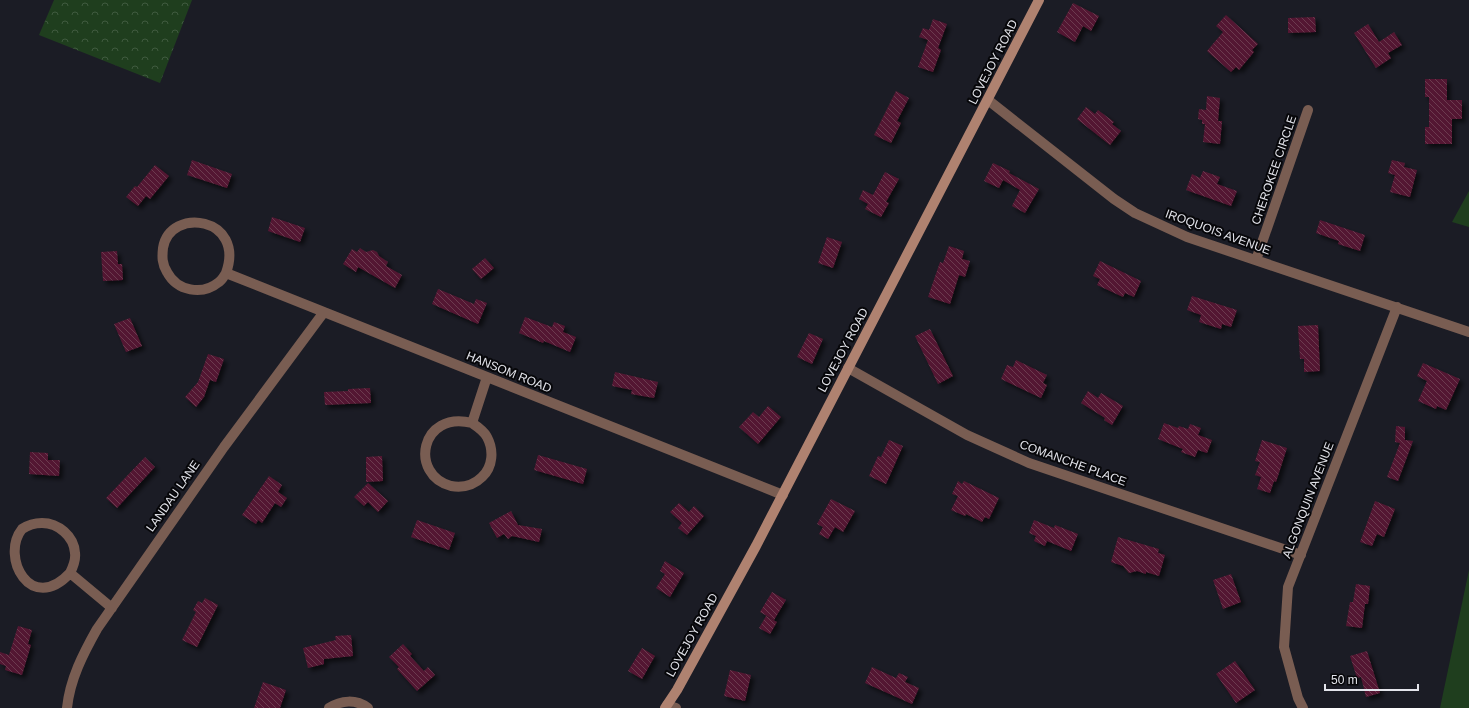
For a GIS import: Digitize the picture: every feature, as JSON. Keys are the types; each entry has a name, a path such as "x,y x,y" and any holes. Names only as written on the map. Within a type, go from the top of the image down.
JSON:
{"main road":[{"name":"LOVEJOY ROAD","path":"670,707 1039,0"}],"street":[{"name":"IROQUOIS AVENUE","path":"988,100 1114,200 1135,213 1187,237 1469,332"},
{"name":"CHEROKEE CIRCLE","path":"1256,260 1308,110"},
{"path":"199,222 210,225 219,231 226,240 230,250 230,262 226,272 220,281 210,287 199,290 188,289 178,285 164,268 162,256 164,245 169,235 188,223 199,222"},
{"name":"HANSOM ROAD","path":"226,272 782,495"},
{"name":"ALGONQUIN AVENUE","path":"1303,708 1298,698 1284,647 1288,587 1397,307"},
{"name":"LANDAU LANE","path":"67,708 70,690 82,657 97,629 224,447 324,312"},
{"name":"COMANCHE PLACE","path":"848,368 966,435 1029,463 1301,555"},
{"path":"472,423 487,377"},
{"path":"461,420 472,423 487,437 491,446 492,457 489,467 484,476 476,482 466,486 456,487 444,484 435,477 428,468 425,457 428,440 439,426 449,422 461,420"},
{"path":"37,522 58,526 66,533 72,542 75,553 74,564 70,573 53,587 42,588 31,586 22,581 14,573 10,563 9,552 12,542 18,533 26,526 37,522"},
{"path":"70,573 112,608"},
{"path":"329,708 335,704 346,701 356,702 368,708"}],"green space":[{"path":"54,0 192,0 160,83 39,35"},
{"path":"1469,191 1469,227 1452,222"},
{"path":"1469,570 1469,708 1440,708"}],"building":[{"path":"1073,3 1099,16 1091,31 1083,26 1075,42 1057,32"},
{"path":"1226,15 1258,44 1252,50 1254,52 1239,70 1236,67 1231,72 1207,51 1223,32 1216,26"},
{"path":"1315,17 1316,32 1288,33 1288,18"},
{"path":"933,19 947,24 938,48 941,50 933,72 918,67 928,40 919,37 923,28 929,30"},
{"path":"1368,24 1379,42 1394,32 1402,45 1388,53 1391,58 1376,68 1354,33"},
{"path":"1425,79 1447,79 1447,100 1462,100 1462,119 1452,119 1452,144 1425,144 1425,127 1429,127 1429,97 1425,97"},
{"path":"896,91 909,98 897,121 901,123 891,143 874,135"},
{"path":"1207,96 1220,98 1218,121 1222,121 1220,144 1203,142 1205,124 1202,124 1202,120 1198,119 1199,109 1206,110"},
{"path":"1086,107 1095,114 1098,110 1114,122 1112,124 1121,131 1110,145 1077,119"},
{"path":"192,160 232,174 227,188 187,175"},
{"path":"1392,160 1405,163 1404,167 1417,170 1410,197 1390,192 1395,175 1388,173"},
{"path":"993,163 1010,171 1009,173 1039,189 1025,213 1012,206 1020,190 1003,180 999,188 984,181"},
{"path":"155,165 169,176 150,199 146,196 138,206 126,197 135,186 137,187"},
{"path":"1203,171 1220,177 1217,184 1237,191 1231,206 1186,190 1192,174 1200,178"},
{"path":"885,172 899,179 886,202 889,203 881,217 865,209 868,204 859,199 863,190 873,195"},
{"path":"272,217 305,228 300,242 268,231"},
{"path":"1320,220 1365,235 1360,251 1338,244 1339,241 1316,233"},
{"path":"827,237 842,242 833,268 818,263"},
{"path":"949,246 964,251 962,259 970,261 965,277 959,275 950,304 928,297 940,262 943,263"},
{"path":"360,248 366,252 373,250 377,252 379,256 388,262 386,266 402,275 395,288 358,267 356,272 343,264 352,249 357,252"},
{"path":"117,251 118,264 122,264 123,280 103,281 101,252"},
{"path":"485,258 494,268 481,279 472,269"},
{"path":"1100,261 1141,281 1134,297 1125,293 1123,297 1097,285 1100,279 1093,276"},
{"path":"438,289 474,304 476,299 487,303 478,324 432,304"},
{"path":"1192,296 1237,310 1231,327 1222,324 1221,329 1199,322 1201,315 1187,310"},
{"path":"525,317 552,327 554,322 565,326 563,332 576,337 570,352 544,341 543,343 519,333"},
{"path":"130,318 142,346 126,352 114,324"},
{"path":"1318,325 1320,371 1304,372 1304,359 1300,359 1298,326"},
{"path":"930,329 953,376 938,384 915,336"},
{"path":"809,333 823,339 812,364 797,357"},
{"path":"208,354 224,359 216,382 210,380 204,397 196,407 185,397 198,382"},
{"path":"1016,360 1047,375 1043,383 1047,385 1041,398 1001,379 1007,365 1013,367"},
{"path":"1423,363 1460,379 1446,410 1437,406 1436,409 1418,401 1427,381 1417,376"},
{"path":"615,372 658,382 654,398 631,394 632,390 612,386"},
{"path":"370,388 371,403 325,405 324,392"},
{"path":"1088,391 1098,398 1101,393 1123,406 1112,425 1104,420 1105,418 1081,403"},
{"path":"768,406 781,417 758,444 739,427 753,412 759,417"},
{"path":"1164,423 1178,428 1179,426 1188,429 1190,424 1201,428 1198,435 1212,440 1207,453 1198,450 1195,457 1181,452 1183,449 1158,439"},
{"path":"1396,426 1405,427 1405,440 1413,441 1398,481 1387,477 1400,443 1395,442"},
{"path":"889,440 903,446 886,484 869,476 878,456 881,457"},
{"path":"1262,440 1287,448 1276,482 1274,481 1270,493 1257,489 1261,477 1255,475 1260,462 1255,461"},
{"path":"30,452 48,453 48,460 60,460 59,476 29,474"},
{"path":"538,455 587,469 583,484 534,470"},
{"path":"382,456 383,481 366,482 366,457"},
{"path":"145,457 155,467 117,508 106,498"},
{"path":"269,476 282,485 278,492 287,498 281,507 275,503 262,523 258,520 256,524 242,515"},
{"path":"958,481 962,484 964,481 999,498 989,519 985,517 982,522 966,514 965,516 951,510 958,496 952,494"},
{"path":"368,483 388,501 378,512 368,502 364,506 354,497"},
{"path":"831,499 855,511 843,532 835,527 828,539 819,534 823,527 817,524"},
{"path":"1375,501 1395,509 1384,537 1377,534 1372,546 1360,542"},
{"path":"679,503 689,512 694,506 704,516 687,535 678,528 682,523 670,512"},
{"path":"511,511 518,525 542,529 539,542 512,536 508,539 504,534 497,538 489,523"},
{"path":"417,520 455,533 449,550 411,537"},
{"path":"1034,520 1054,528 1055,525 1078,534 1071,551 1047,541 1045,546 1034,541 1036,536 1029,533"},
{"path":"1118,537 1159,549 1158,553 1165,555 1159,576 1137,571 1129,573 1123,566 1111,562"},
{"path":"665,561 684,573 670,597 656,588 665,574 660,571"},
{"path":"1231,574 1241,602 1223,609 1213,580"},
{"path":"1356,584 1370,586 1368,604 1365,604 1362,628 1346,626 1350,602 1353,602"},
{"path":"772,592 786,600 774,620 760,612"},
{"path":"205,598 218,605 197,647 182,640 196,612 193,610 198,601 202,603"},
{"path":"766,616 777,622 770,634 759,628"},
{"path":"18,626 32,630 28,644 31,645 22,675 5,670 6,666 0,664 0,652 9,655"},
{"path":"351,635 353,656 324,659 324,664 308,668 303,648 336,640 335,636"},
{"path":"403,644 412,654 410,656 424,671 428,667 435,675 417,691 397,669 399,667 389,657"},
{"path":"642,648 655,656 642,679 628,671"},
{"path":"1367,651 1380,693 1366,697 1361,677 1357,678 1350,656"},
{"path":"1235,661 1255,690 1236,703 1216,674"},
{"path":"872,667 896,678 899,673 908,677 905,682 919,688 912,704 865,683"},
{"path":"730,670 751,675 745,701 724,696"},
{"path":"263,682 286,690 280,708 254,708"}]}
